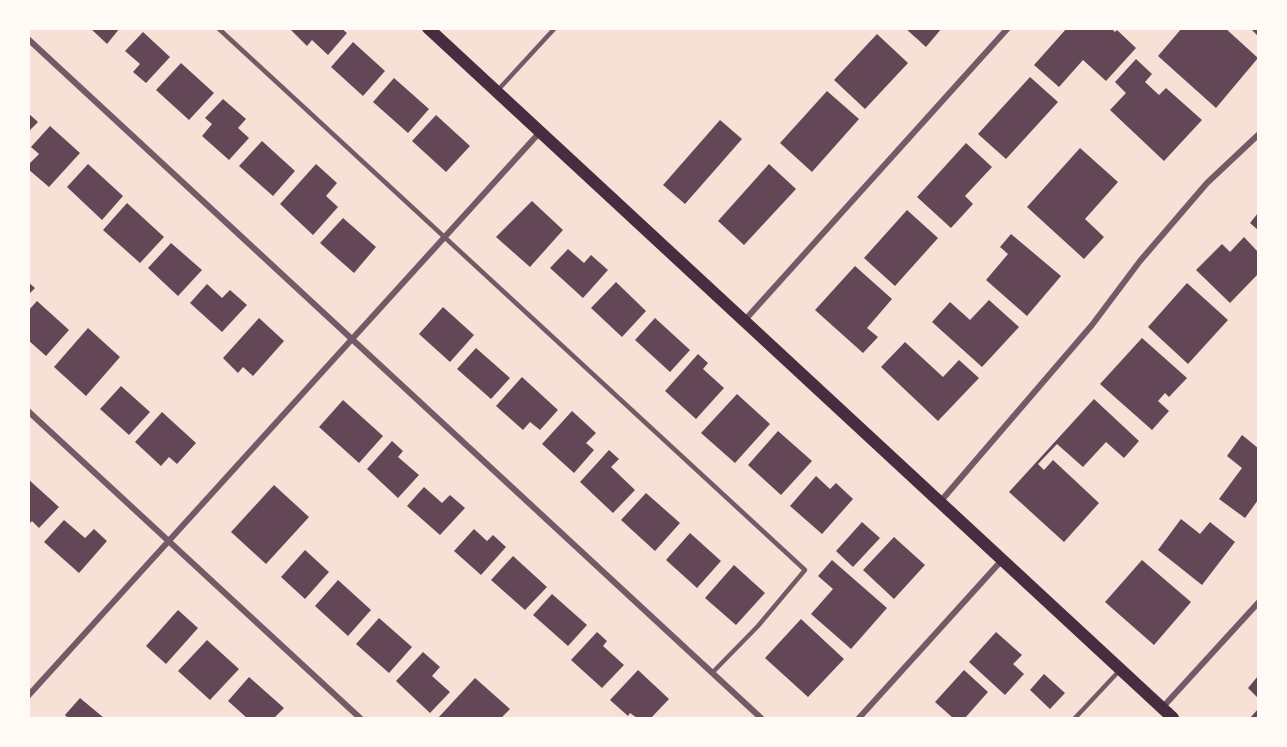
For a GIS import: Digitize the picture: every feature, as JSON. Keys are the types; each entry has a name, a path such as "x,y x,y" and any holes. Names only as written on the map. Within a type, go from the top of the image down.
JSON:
{"main road":[{"path":"428,28 1173,718"}],"street":[{"path":"744,321 1008,28"},
{"path":"28,39 760,718"},
{"path":"28,696 540,132"},
{"path":"940,503 1092,326 1140,261 1207,183 1258,135"},
{"path":"28,411 360,718"},
{"path":"859,718 1002,560"},
{"path":"1162,709 1258,603"}],"lane":[{"path":"218,28 805,570 758,626 712,673"},
{"path":"496,92 555,28"},
{"path":"1075,718 1120,670"}],"building":[{"path":"90,28 120,28 107,44"},
{"path":"289,28 341,28 347,33 328,55 312,40 307,46"},
{"path":"905,28 942,28 926,47"},
{"path":"1067,28 1111,28 1115,32 1117,30 1136,48 1106,81 1083,60 1059,87 1034,65"},
{"path":"1182,28 1225,28 1258,58 1216,108 1158,56"},
{"path":"1250,28 1258,28 1258,36"},
{"path":"143,32 170,57 146,83 133,72 140,64 125,51"},
{"path":"877,34 908,63 865,109 834,80"},
{"path":"353,42 385,71 363,96 331,67"},
{"path":"1136,59 1152,74 1145,82 1159,95 1166,88 1202,120 1164,161 1110,110 1126,93 1115,82"},
{"path":"181,63 214,93 189,120 156,90"},
{"path":"1030,77 1058,102 1006,159 978,134"},
{"path":"394,78 429,109 408,133 373,102"},
{"path":"827,91 859,119 812,172 780,143"},
{"path":"223,99 246,119 238,128 249,138 229,160 202,136 212,124 205,118"},
{"path":"28,113 38,122 28,132"},
{"path":"436,115 470,146 446,172 412,141"},
{"path":"720,120 742,139 685,204 663,185"},
{"path":"50,126 80,153 49,187 28,169 28,165 39,154 31,147"},
{"path":"262,141 295,171 273,196 239,166"},
{"path":"966,143 992,167 965,196 973,204 951,228 917,197"},
{"path":"1080,148 1118,182 1085,219 1104,237 1084,259 1027,207"},
{"path":"88,164 123,196 102,220 67,187"},
{"path":"316,164 337,183 326,196 338,207 313,235 280,204"},
{"path":"769,164 796,189 744,245 718,221"},
{"path":"532,201 563,230 530,267 496,237"},
{"path":"127,203 164,237 140,263 103,230"},
{"path":"907,210 938,238 895,286 864,258"},
{"path":"1258,213 1258,230 1250,223"},
{"path":"343,218 376,247 354,273 320,243"},
{"path":"1011,234 1061,276 1027,316 986,280 1008,254 1000,247"},
{"path":"1244,237 1258,252 1258,274 1230,303 1196,270 1222,244 1230,252"},
{"path":"171,243 202,270 178,296 148,268"},
{"path":"568,249 584,263 591,255 608,270 583,298 550,268"},
{"path":"855,266 892,299 867,328 878,337 863,353 815,310"},
{"path":"28,282 35,288 28,295"},
{"path":"616,282 646,311 622,337 591,308"},
{"path":"1187,283 1228,320 1188,364 1148,327"},
{"path":"207,284 222,298 230,290 247,305 222,332 190,303"},
{"path":"989,300 1019,327 982,367 932,322 950,302 970,320"},
{"path":"37,301 69,330 46,356 28,340 28,311"},
{"path":"443,307 474,335 450,362 419,334"},
{"path":"259,318 284,341 253,376 243,367 238,373 223,358"},
{"path":"655,318 690,350 670,372 635,340"},
{"path":"88,328 120,357 86,396 54,367"},
{"path":"1142,338 1187,378 1169,397 1165,393 1158,401 1169,411 1152,430 1100,384"},
{"path":"905,342 943,377 959,360 979,378 938,421 881,367"},
{"path":"476,348 510,378 491,399 457,369"},
{"path":"698,354 708,363 703,369 724,388 696,419 665,391"},
{"path":"522,377 558,410 540,430 530,422 523,430 496,406"},
{"path":"121,386 150,412 129,435 100,409"},
{"path":"737,394 770,424 735,463 701,433"},
{"path":"1094,399 1139,441 1124,458 1106,442 1083,467 1057,444 1038,464 1044,470 1053,460 1099,503 1064,542 1009,492"},
{"path":"343,400 383,436 359,463 319,427"},
{"path":"572,411 596,433 586,443 594,450 574,473 542,444"},
{"path":"162,412 196,443 177,464 169,457 161,466 135,442"},
{"path":"778,431 812,461 781,495 748,465"},
{"path":"1242,435 1258,448 1258,500 1245,518 1219,499 1242,468 1227,456"},
{"path":"392,441 403,451 398,457 419,475 398,498 367,469"},
{"path":"609,450 619,459 611,467 635,490 613,513 580,482"},
{"path":"816,476 830,489 836,483 853,499 822,534 790,506"},
{"path":"28,479 59,507 39,528 32,521 28,525"},
{"path":"274,485 309,517 266,564 231,532"},
{"path":"424,487 442,503 450,495 465,508 440,535 407,506"},
{"path":"646,493 680,523 655,551 621,520"},
{"path":"1181,519 1200,534 1210,522 1235,542 1202,585 1158,550"},
{"path":"64,520 85,538 94,529 107,541 79,573 44,542"},
{"path":"862,522 880,538 853,567 836,551"},
{"path":"474,529 487,541 493,535 506,547 481,575 454,551"},
{"path":"690,533 721,561 697,588 666,560"},
{"path":"894,537 925,565 894,599 863,570"},
{"path":"305,550 329,572 305,599 281,577"},
{"path":"513,556 547,587 525,610 491,580"},
{"path":"832,560 887,608 851,649 811,614 833,589 818,576"},
{"path":"1142,560 1191,602 1154,645 1105,602"},
{"path":"734,565 765,593 736,625 705,598"},
{"path":"338,580 371,610 348,636 315,606"},
{"path":"552,594 587,625 568,646 533,615"},
{"path":"178,610 198,628 166,664 146,646"},
{"path":"379,618 412,647 389,673 356,644"},
{"path":"801,619 844,659 808,697 765,658"},
{"path":"597,632 607,641 603,646 624,665 602,688 571,660"},
{"path":"996,632 1022,655 1013,664 1024,674 1005,695 969,662"},
{"path":"207,640 239,669 210,700 178,671"},
{"path":"423,652 440,667 432,676 450,692 430,713 396,681"},
{"path":"638,670 669,699 651,718 637,718 630,713 628,716 610,700"},
{"path":"964,670 988,692 965,718 953,718 935,702"},
{"path":"1044,674 1065,693 1050,709 1030,690"},
{"path":"1258,676 1258,698 1248,688"},
{"path":"249,677 284,708 274,718 247,718 228,701"},
{"path":"475,678 510,709 501,718 438,718"},
{"path":"80,698 104,718 68,718 65,715"},
{"path":"1258,709 1258,718 1250,718"}]}
